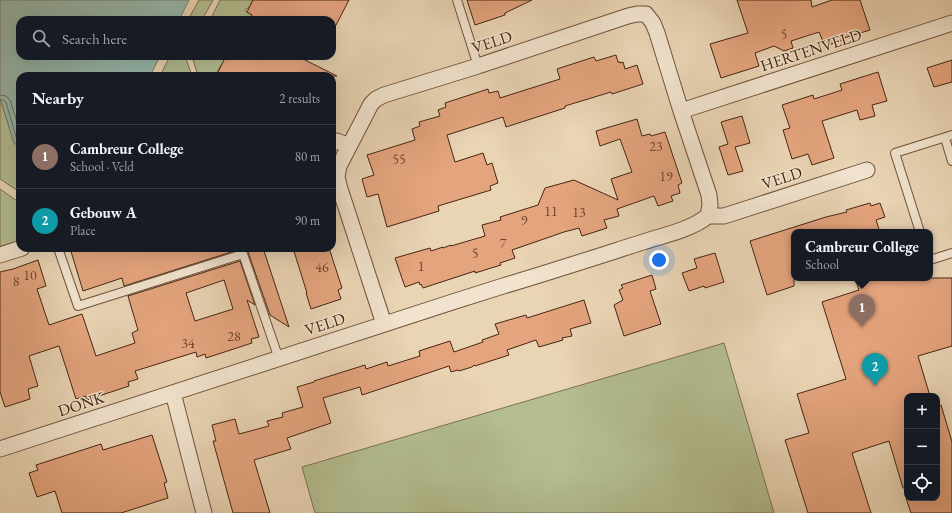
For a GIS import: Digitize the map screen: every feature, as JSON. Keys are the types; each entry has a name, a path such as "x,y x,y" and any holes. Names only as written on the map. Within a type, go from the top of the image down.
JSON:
{"street":[{"name":"VELD","path":"279,359 689,227 700,223 708,216 710,205 709,195 657,33 653,23 646,14 628,16 478,66 384,95 376,99 371,104 339,166 337,177 344,203 384,324"},
{"name":"HERTENVELD","path":"681,111 952,23"},
{"path":"336,141 349,146"},
{"name":"VELD","path":"708,216 724,216 867,170"},
{"path":"0,255 16,250"},
{"name":"DONK","path":"0,449 279,359"},
{"path":"173,394 204,513"}],"lane":[{"path":"457,0 478,66"},
{"path":"919,229 896,153 948,137 952,161"},
{"path":"59,252 78,306 242,254 279,359"},
{"path":"933,259 952,253"}],"green space":[{"path":"199,0 213,0 204,16 190,16"},
{"path":"220,0 253,0 248,9 247,8 245,11 251,16 212,16"},
{"path":"168,60 186,60 191,72 162,72"},
{"path":"193,60 240,60 232,72 220,66 217,72 197,72"},
{"path":"0,98 14,143 16,144 16,189 0,179"},
{"path":"0,189 16,200 16,244 0,250"},
{"path":"724,343 774,513 315,513 302,467"}],"water":[{"path":"0,0 189,0 181,16 16,16 16,60 158,60 152,72 16,72 16,144 14,143 0,98"}],"building":[{"path":"253,0 349,0 336,25 336,16 251,16 247,12"},
{"path":"467,0 532,0 505,13 505,15 475,25"},
{"path":"737,0 811,0 812,7 832,0 860,0 870,30 825,46 819,32 791,41 793,48 784,51 774,46 755,53 759,66 721,78 710,44 748,33"},
{"path":"616,55 618,62 623,62 625,69 637,65 643,84 612,94 611,92 565,106 565,108 506,127 503,117 447,135 455,162 483,153 487,165 492,163 498,183 490,186 491,190 438,206 439,211 387,227 378,194 367,197 362,179 374,175 367,155 415,140 412,129 420,126 419,122 440,116 438,110 446,107 445,103 488,89 489,93 498,91 500,98 560,79 557,69 594,57 596,61"},
{"path":"224,60 305,60 329,72 218,72"},
{"path":"952,60 952,82 934,87 927,68"},
{"path":"878,72 887,101 872,105 875,116 860,120 857,110 822,121 834,158 812,165 808,154 792,159 783,130 790,128 782,105 813,95 814,99 842,90 840,84"},
{"path":"742,116 750,143 735,147 743,171 728,175 719,147 728,144 721,122"},
{"path":"637,119 642,136 650,134 651,136 665,132 682,183 678,185 680,193 671,196 673,201 658,206 654,196 617,209 619,216 604,220 607,228 582,236 579,228 564,232 512,250 515,258 500,263 501,265 475,273 475,271 423,288 419,282 405,287 395,258 430,248 431,251 485,236 482,225 501,220 500,217 538,205 545,188 574,180 618,200 611,179 632,172 620,139 600,146 596,131"},
{"path":"870,203 871,206 880,203 885,217 876,220 879,229 791,229 791,281 794,281 794,286 767,295 750,241 826,217 847,212 846,210"},
{"path":"71,252 232,252 124,286 122,278 83,291"},
{"path":"248,252 264,252 289,327 270,315"},
{"path":"294,252 330,252 342,288 338,290 341,299 311,309"},
{"path":"715,253 724,282 689,291 682,273 697,268 694,259"},
{"path":"38,260 46,286 37,289 49,325 82,314 96,356 135,343 132,333 138,330 128,296 240,261 255,305 247,300 259,337 251,339 252,343 206,358 205,354 197,357 196,352 135,371 138,379 128,382 129,386 87,400 86,396 76,399 59,346 29,356 38,386 28,389 30,399 5,407 0,392 0,272","holes":["224,280 233,309 195,321 186,293"]},
{"path":"652,275 656,289 650,291 661,324 624,336 614,305 623,300 619,290 623,288 621,285"},
{"path":"933,278 952,278 952,346 918,356 929,393 904,393 904,488 889,441 852,453 871,513 808,513 785,440 809,433 797,394 846,379 822,302 859,290 856,281 933,281"},
{"path":"584,300 591,323 570,329 572,336 562,338 563,340 539,347 536,340 507,350 509,355 459,371 451,372 449,366 362,395 360,387 323,398 331,423 287,438 291,449 254,460 270,513 233,513 213,441 216,441 212,425 235,419 239,434 269,426 267,421 283,417 282,413 303,407 297,387 365,365 366,369 387,362 388,366 420,356 419,351 450,341 454,352 483,342 482,340 499,334 495,324 526,315 527,318"},
{"path":"940,405 952,442 952,513 911,513 907,501 940,501"},
{"path":"152,435 167,482 164,483 168,498 121,513 62,513 55,491 37,497 29,473 38,470 36,465 101,444 103,450"}],"place":[{"name":"Cambreur College","path":"862,327"},
{"name":"Gebouw A","path":"875,386"}]}
